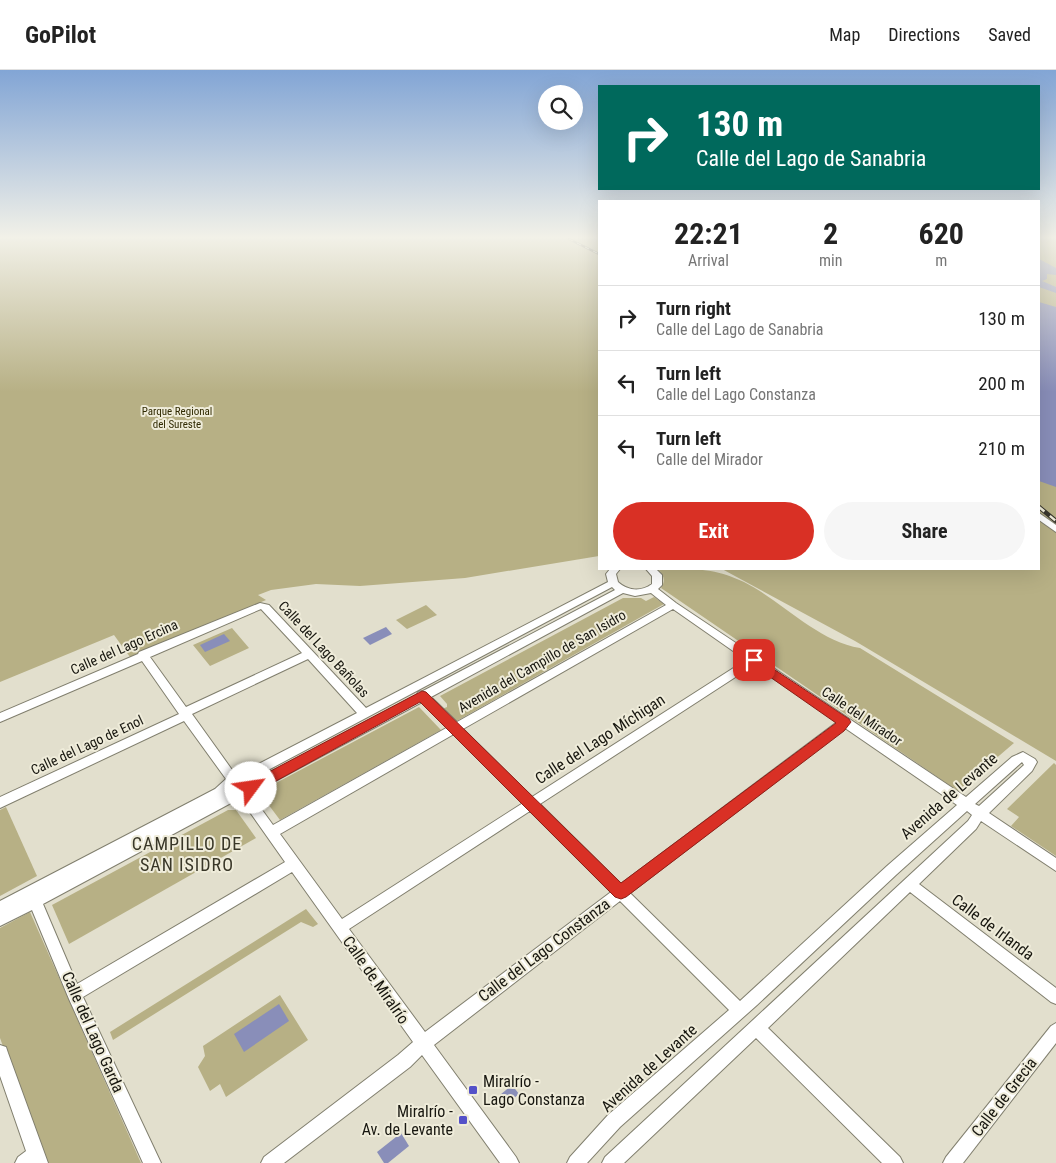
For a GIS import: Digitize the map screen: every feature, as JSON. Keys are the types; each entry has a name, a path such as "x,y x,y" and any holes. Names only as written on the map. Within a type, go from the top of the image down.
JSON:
{"street":[{"path":"1040,517 1056,530"},
{"path":"614,570 611,574 617,587"},
{"path":"652,570 657,575 658,580 652,589"},
{"name":"Avenida del Campillo de San Isidro","path":"0,908 198,804 237,788 422,695 617,587"},
{"name":"Avenida del Campillo de San Isidro","path":"0,920 237,788 365,714 617,587 639,593 652,589"},
{"name":"Calle del Mirador","path":"652,589 1056,865"},
{"name":"Avenida del Campillo de San Isidro","path":"271,833 673,605"},
{"name":"Calle del Lago Bañolas","path":"260,606 266,607 365,714"},
{"name":"Calle del Lago Ercina","path":"0,718 260,606"},
{"name":"Calle del Lago de Enol","path":"0,802 309,654"},
{"name":"Calle de Miralrío","path":"143,655 237,788 510,1163"},
{"name":"Calle del Lago Míchigan","path":"339,928 754,660"},
{"path":"422,695 738,1010"},
{"name":"Calle del Lago Constanza","path":"270,1163 621,892 840,728 845,722"},
{"name":"Avenida de Levante","path":"576,1163 614,1121 759,993 892,870 973,809 1028,768 1031,762 1022,757 1016,760 973,809 972,825 611,1163"},
{"path":"74,994 294,864"},
{"name":"Calle de Irlanda","path":"909,884 1056,997"},
{"name":"Calle del Lago Garda","path":"36,901 74,994 152,1163"},
{"path":"756,1027 894,1163"},
{"name":"Calle de Grecia","path":"952,1163 1056,1031"},
{"path":"0,1053 33,1160"}],"green space":[{"name":"Parque Regional del Sureste","path":"0,290 598,290 598,556 465,578 360,586 316,584 271,590 258,595 266,600 130,657 114,635 0,682"},
{"path":"1040,290 1056,290 1056,761 855,641 724,570 1040,570"},
{"path":"659,570 702,570 733,577 744,582 814,629 844,644 860,648 1014,743 958,791 661,588 664,578"},
{"path":"654,597 664,604 455,722 442,709 447,707 447,704 440,696 623,598 641,598 646,601"},
{"path":"426,605 437,615 407,629 396,620"},
{"path":"232,628 249,648 210,666 193,645"},
{"path":"419,707 441,730 280,820 259,792"},
{"path":"1054,763 1056,765 1056,856 1011,826 1019,817 1007,809"},
{"path":"6,807 37,876 0,896 0,810"},
{"path":"228,810 236,810 256,838 69,944 52,905"},
{"path":"306,909 318,924 313,927 301,922 113,1040 110,1032"},
{"path":"30,912 141,1163 45,1163 0,1038 0,928"},
{"path":"280,995 308,1040 226,1097 220,1084 210,1091 198,1067 205,1056 203,1046"}],"water":[{"path":"1040,302 1056,307 1056,487 1040,481"},
{"path":"386,627 392,634 370,645 363,638"},
{"path":"224,634 230,641 205,652 200,645"},
{"path":"279,1004 289,1021 244,1052 234,1034"},
{"path":"512,1085 519,1094 502,1108 495,1099"},
{"path":"401,1133 409,1146 388,1163 384,1163 377,1152"}],"railway":[{"path":"1040,508 1056,521"}],"place":[{"name":"Miralrío - Lago Constanza","path":"473,1090"},
{"name":"Miralrío - Av. de Levante","path":"463,1120"}],"district":[{"name":"CAMPILLO DE SAN ISIDRO","path":"187,853"}],"route":[{"path":"251,788 422,695 621,892 840,728 845,722 754,660"}]}
